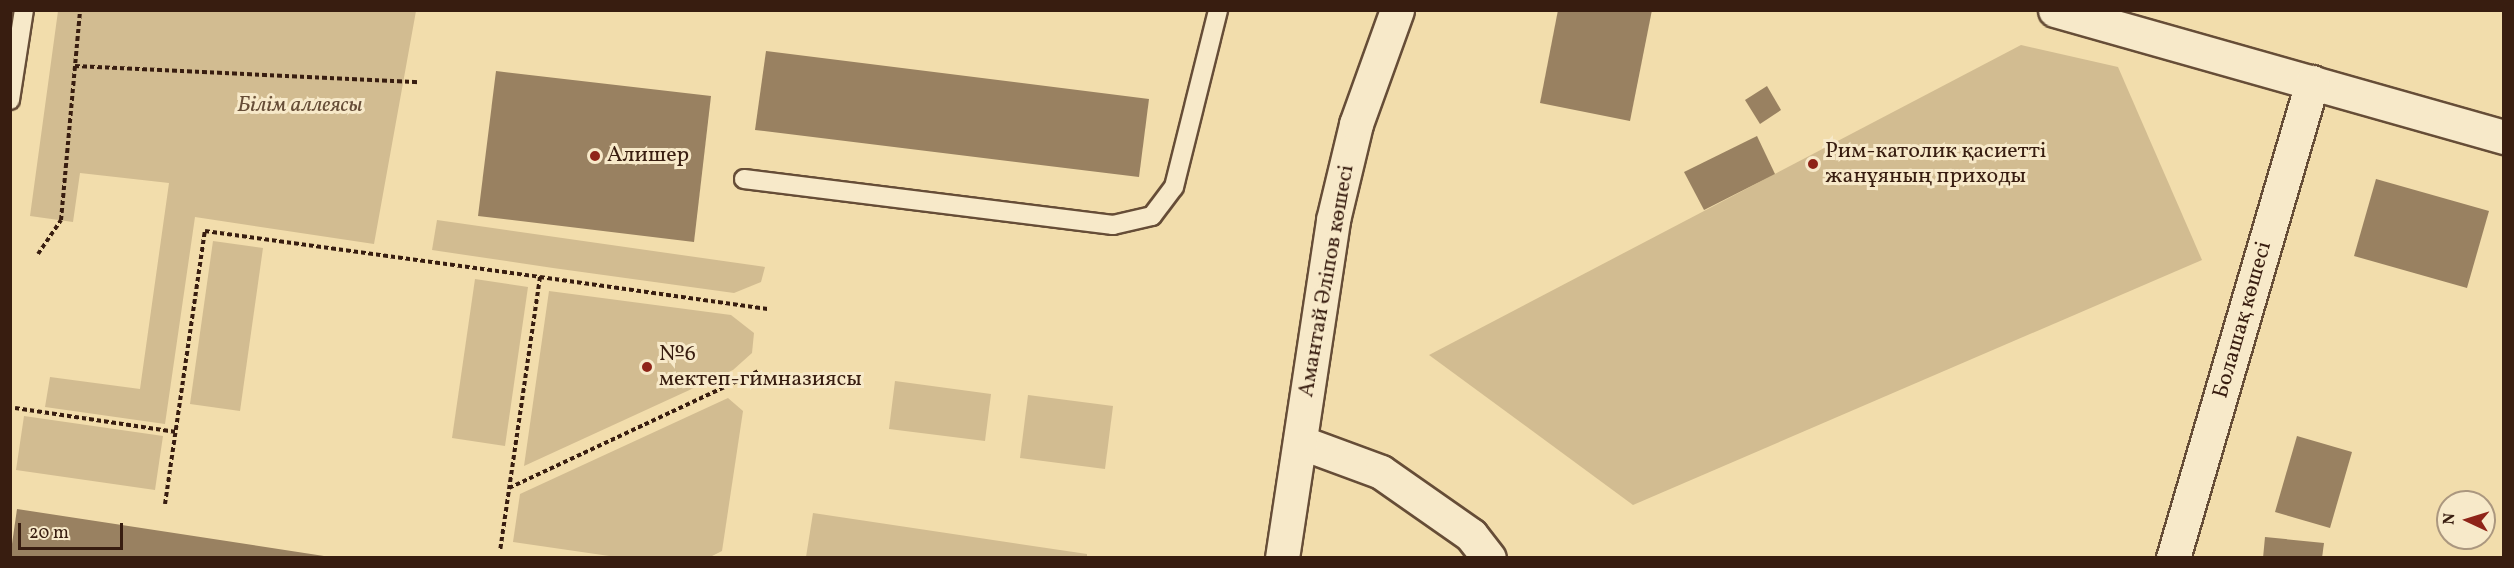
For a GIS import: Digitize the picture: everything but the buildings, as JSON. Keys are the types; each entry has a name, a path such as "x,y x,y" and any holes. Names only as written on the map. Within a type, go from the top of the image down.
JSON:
{"street":[{"name":"Амантай Әліпов көшесі","path":"1282,558 1333,220 1356,124 1397,10"},
{"path":"2055,10 2504,137"},
{"name":"Болашақ көшесі","path":"2173,558 2312,82"},
{"path":"1300,442 1381,472 1471,535 1489,558"}],"lane":[{"path":"10,100 24,10"},
{"path":"744,179 1113,225 1152,216 1174,187 1218,10"}],"path":[{"path":"38,254 61,220 80,10"},
{"path":"75,66 420,82"},
{"path":"165,504 205,231 768,309"},
{"path":"500,551 540,277"},
{"path":"509,488 759,371"},
{"path":"15,408 176,432"}],"green space":[{"name":"Білім аллеясы","path":"58,11 416,11 374,244 195,217 165,424 45,407 50,377 140,389 169,183 80,173 73,222 30,216"},
{"name":"Рим-католик қасиетті жанұяның приходы","path":"2021,45 2118,67 2202,260 1633,505 1429,355"},
{"path":"437,220 765,267 761,282 734,293 553,268 432,250"},
{"path":"213,241 263,248 240,411 190,404"},
{"path":"475,279 528,287 505,446 452,438"},
{"path":"549,291 731,315 754,333 752,353 733,370 524,466"},
{"path":"895,381 991,394 985,441 889,429"},
{"path":"1028,395 1113,406 1105,469 1020,458"},
{"path":"728,398 743,411 722,551 710,557 623,558 513,542 520,494"},
{"path":"24,416 163,436 155,490 16,470"},
{"path":"813,513 1087,554 1087,557 806,557"}],"place":[{"name":"Алишер","path":"595,156"},
{"name":"Рим-католик қасиетті жанұяның приходы","path":"1813,164"},
{"name":"№6 мектеп-гимназиясы","path":"647,367"}]}
